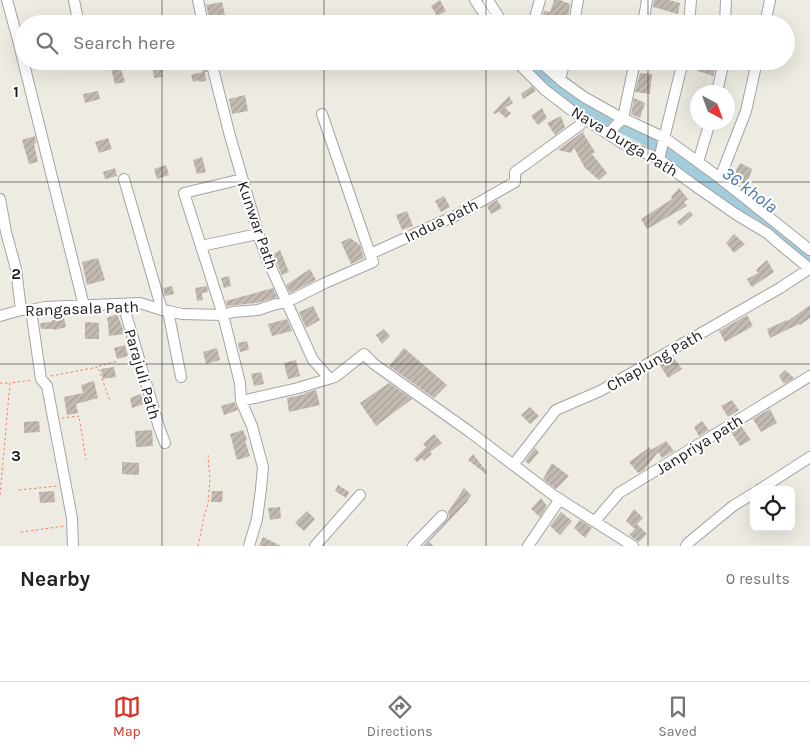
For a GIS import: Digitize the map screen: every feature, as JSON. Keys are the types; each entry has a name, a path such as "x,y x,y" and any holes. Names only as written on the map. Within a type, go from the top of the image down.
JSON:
{"street":[{"path":"7,0 15,32"},
{"path":"74,0 77,15"},
{"path":"198,0 201,15"},
{"path":"475,0 485,15"},
{"path":"488,0 497,15"},
{"path":"536,15 540,0"},
{"path":"576,15 578,0"},
{"path":"644,15 647,0"},
{"path":"690,15 691,0"},
{"path":"726,0 726,15"},
{"path":"767,15 770,0"},
{"path":"25,70 84,306"},
{"name":"Kunwar Path","path":"213,70 242,179 268,262 313,360 329,378"},
{"name":"Nava Durga Path","path":"525,70 545,90 571,110 622,143 660,159 736,215 767,232 810,269"},
{"path":"550,70 584,97 665,138 720,178 810,250"},
{"path":"560,79 562,70"},
{"path":"608,134 623,118 633,70"},
{"path":"660,159 681,70"},
{"path":"719,85 722,70"},
{"path":"720,178 746,111 755,70"},
{"path":"322,114 370,254"},
{"name":"Indua path","path":"287,302 325,282 373,262 370,254 457,215 515,182 515,172 580,125 583,117"},
{"path":"698,162 708,130"},
{"path":"124,179 165,310 181,377"},
{"path":"242,179 184,193 224,315 240,383 241,401 252,426 262,467 257,519 249,546"},
{"path":"0,199 6,232 41,378 47,386 73,525 73,546"},
{"path":"201,246 258,234"},
{"name":"Chaplung Path","path":"513,465 556,410 600,390 810,269"},
{"name":"Rangasala Path","path":"0,316 45,307 140,303 182,314 224,315 233,312 258,310 287,302"},
{"name":"Parajuli Path","path":"123,304 165,444"},
{"path":"241,401 298,388 335,377 364,354 374,364 560,499 633,546"},
{"name":"Janpriya path","path":"595,521 619,493 810,376"},
{"path":"765,486 810,457"},
{"path":"315,546 360,495"},
{"path":"686,546 733,506 750,495"},
{"path":"528,546 560,499"},
{"path":"412,546 442,516"}],"path":[{"path":"0,383 41,378 98,367 118,361"},
{"path":"98,367 110,401"},
{"path":"0,495 10,383"},
{"path":"54,420 79,416 86,460"},
{"path":"198,546 208,504 210,479 208,455"},
{"path":"19,490 66,485"},
{"path":"21,532 73,525"}],"building":[{"path":"440,0 446,11 436,15 431,6"},
{"path":"554,0 570,4 568,15 543,15 544,11 550,12"},
{"path":"654,0 669,0 680,3 678,14 653,7"},
{"path":"222,2 225,15 208,15 206,5"},
{"path":"111,70 121,70 125,82 115,84"},
{"path":"153,70 162,70 163,77 154,78"},
{"path":"203,70 206,70 206,81 199,82 199,80 193,82 191,75 203,72"},
{"path":"695,70 715,70 713,76"},
{"path":"640,73 652,74 650,94 635,92"},
{"path":"532,86 536,91 523,99 521,94"},
{"path":"98,91 100,99 85,103 83,94"},
{"path":"245,95 248,111 232,114 229,99"},
{"path":"509,96 513,103 505,108 511,113 506,118 499,112 494,114 493,113"},
{"path":"634,98 645,103 640,118 631,114"},
{"path":"542,108 547,118 538,125 531,116"},
{"path":"561,116 565,127 555,135 547,123"},
{"path":"585,130 583,133 595,152 592,154 607,173 599,180 585,168 574,148 571,153 558,150"},
{"path":"35,136 36,143 34,144 38,162 29,164 22,140"},
{"path":"108,138 112,149 99,153 95,142"},
{"path":"202,157 206,172 197,174 193,160"},
{"path":"740,163 752,169 747,185 732,178"},
{"path":"166,165 169,175 157,179 154,169"},
{"path":"115,168 117,176 105,179 103,172"},
{"path":"679,188 688,199 684,202 687,206 647,229 641,219 672,199 671,197"},
{"path":"444,196 450,207 441,212 435,201"},
{"path":"497,200 502,208 491,214 487,206"},
{"path":"407,211 413,226 402,230 396,215"},
{"path":"690,211 693,215 680,226 677,222"},
{"path":"734,234 745,244 734,253 726,243"},
{"path":"350,238 360,245 364,258 351,264 341,242"},
{"path":"280,250 289,272 282,275 273,254"},
{"path":"98,258 105,280 87,285 82,262"},
{"path":"767,260 774,272 752,287 747,279 758,273 756,270"},
{"path":"310,269 316,280 290,293 286,285"},
{"path":"229,276 231,286 224,288 221,278"},
{"path":"172,286 174,294 165,296 163,288"},
{"path":"207,286 208,292 202,293 203,300 197,301 195,288"},
{"path":"273,288 277,297 257,303 227,306 226,301"},
{"path":"810,305 810,318 800,325 770,338 767,329 788,321"},
{"path":"313,306 320,320 306,328 299,312"},
{"path":"117,314 125,334 109,336 107,318"},
{"path":"747,315 753,326 725,342 719,331"},
{"path":"64,318 66,327 54,330 41,329 40,323"},
{"path":"287,319 292,331 272,336 268,324"},
{"path":"85,322 99,323 99,339 85,339"},
{"path":"384,329 390,336 382,344 376,335"},
{"path":"247,341 249,350 240,352 238,343"},
{"path":"125,345 128,356 117,359 114,348"},
{"path":"217,348 220,360 206,364 203,352"},
{"path":"404,348 447,385 434,398 389,366"},
{"path":"673,357 682,369 668,378 660,365"},
{"path":"296,360 300,376 288,379 284,363"},
{"path":"114,367 116,377 103,379 101,369"},
{"path":"785,370 794,378 784,384 779,376"},
{"path":"261,372 264,384 254,386 251,374"},
{"path":"94,381 98,398 76,404 78,413 67,415 64,397 83,393 81,385"},
{"path":"389,383 412,399 376,426 360,403"},
{"path":"316,390 320,405 289,412 287,398"},
{"path":"141,394 144,404 132,408 130,398"},
{"path":"732,400 739,410 728,417 721,406"},
{"path":"234,402 238,410 224,415 221,406"},
{"path":"530,407 539,416 530,424 521,415"},
{"path":"770,409 777,423 761,432 753,419"},
{"path":"39,421 40,432 24,433 24,422"},
{"path":"702,421 709,430 699,436 694,427"},
{"path":"741,426 751,440 740,446 731,432"},
{"path":"152,430 153,446 136,447 135,431"},
{"path":"243,430 250,456 237,460 230,434"},
{"path":"434,434 442,443 430,452 432,454 424,461 422,458 417,462 414,459 426,447 423,444"},
{"path":"666,441 674,451 662,458 658,452 644,470 638,473 629,462 650,447 651,450"},
{"path":"535,448 539,452 529,464 525,461"},
{"path":"473,454 487,472 486,474 468,460"},
{"path":"122,462 139,463 139,475 122,474"},
{"path":"552,463 569,476 556,489 543,479"},
{"path":"338,485 349,492 346,498 335,491"},
{"path":"464,488 471,495 466,503 429,542 434,546 423,546 447,520 449,517 448,512"},
{"path":"54,491 55,502 40,503 39,492"},
{"path":"212,491 223,491 222,502 211,502"},
{"path":"541,498 547,506 540,517 531,509"},
{"path":"280,507 281,518 270,520 268,508"},
{"path":"634,509 643,518 637,524 647,534 639,542 629,535 635,529 626,521"},
{"path":"307,511 315,519 304,531 295,523"},
{"path":"561,512 572,521 560,535 550,526"},
{"path":"580,520 592,528 585,538 574,528"},
{"path":"263,537 281,546 259,546"}],"waterway":[{"name":"36 khola","path":"537,70 548,81 582,105 657,144"},
{"name":"36 khola","path":"667,152 698,177 784,236 810,258"}]}
